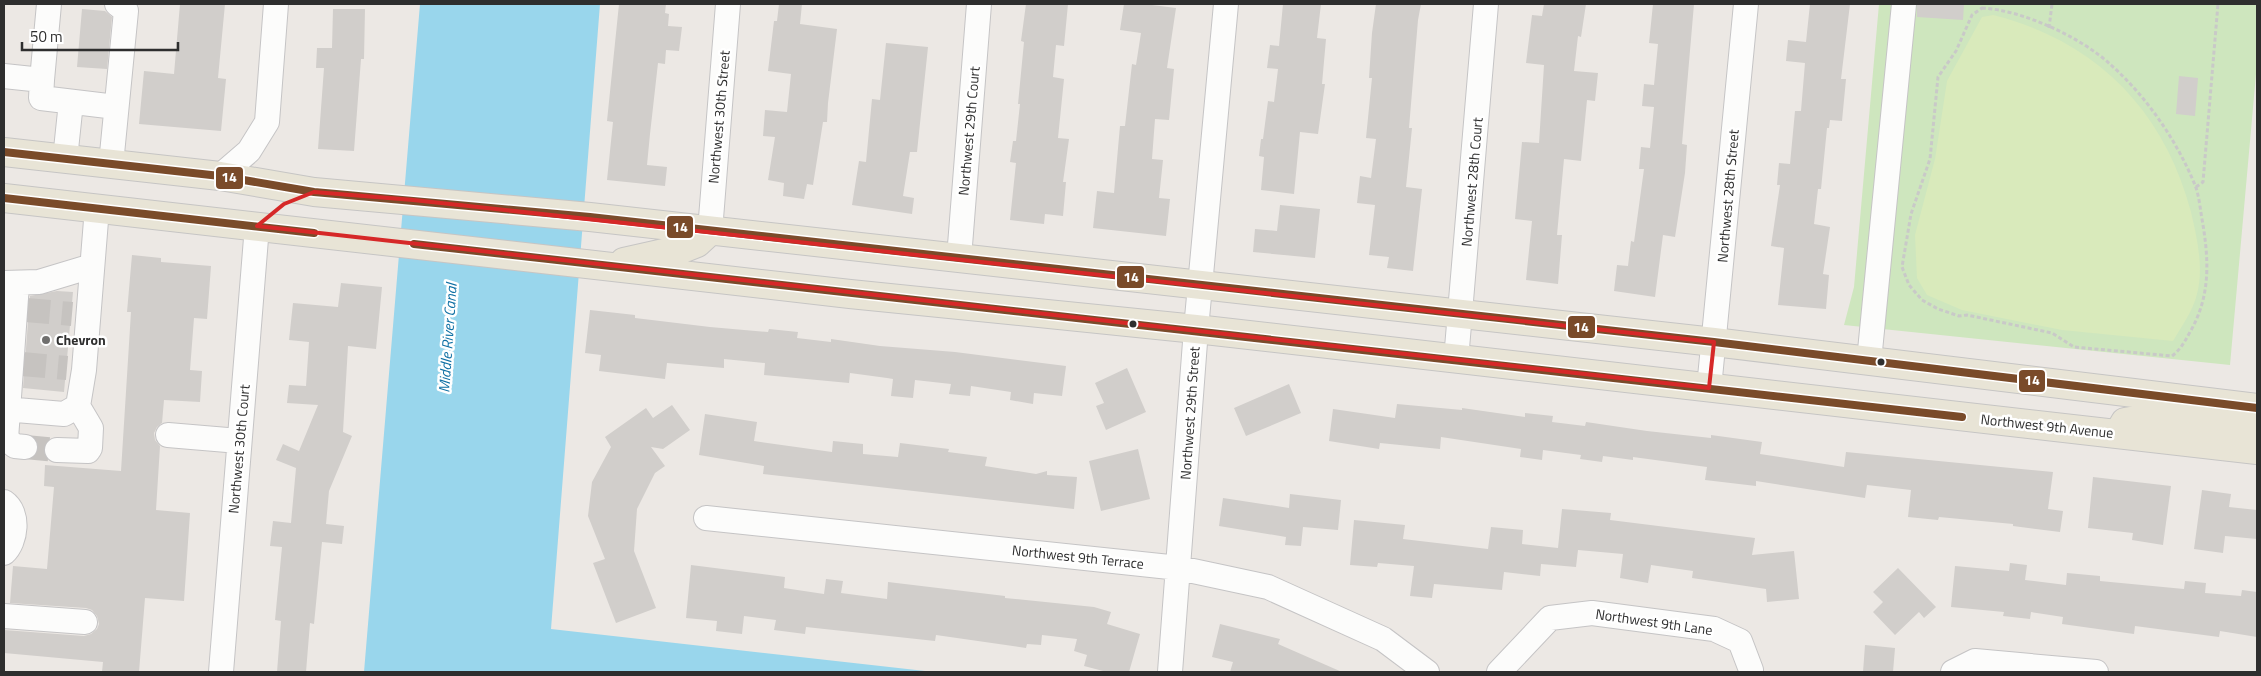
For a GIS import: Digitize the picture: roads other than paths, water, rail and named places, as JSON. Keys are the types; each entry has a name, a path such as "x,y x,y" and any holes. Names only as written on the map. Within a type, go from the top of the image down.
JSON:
{"main road":[{"path":"4,152 220,176 314,192 590,217 959,258 1714,342 2257,408"},
{"path":"257,226 284,204 314,192"},
{"name":"Northwest 9th Avenue","path":"4,198 2257,450"},
{"path":"597,265 682,249 697,243 710,231"},
{"path":"2118,434 2125,422 2153,417 2257,430"}],"street":[{"path":"49,4 41,98 116,106"},
{"path":"111,164 126,11 117,4"},
{"path":"220,176 250,151 267,122 276,4"},
{"name":"Northwest 30th Street","path":"710,231 728,4"},
{"name":"Northwest 29th Court","path":"959,258 979,4"},
{"name":"Northwest 29th Street","path":"1170,672 1196,330 1226,4"},
{"name":"Northwest 28th Court","path":"1456,360 1486,4"},
{"name":"Northwest 28th Street","path":"1709,388 1746,4"},
{"path":"1869,361 1904,4"},
{"path":"4,76 42,80"},
{"path":"65,159 71,102"},
{"path":"57,450 78,452 88,451 90,448 91,428 78,406 75,369 80,314 92,266 97,208"},
{"name":"Northwest 30th Court","path":"221,672 257,226"},
{"path":"25,447 15,446 6,439 6,409 17,363 21,310 11,284 39,282 92,266"},
{"path":"6,409 64,414 78,406"},
{"path":"168,435 240,440"},
{"path":"4,502 13,514 14,525 12,541 4,553"},
{"name":"Northwest 9th Terrace","path":"706,518 1179,568 1268,587 1383,639 1427,672"},
{"name":"Northwest 9th Lane","path":"1500,672 1550,618 1592,613 1714,629 1740,641 1751,670"},
{"path":"4,616 86,622"},
{"path":"1953,672 1975,661 2096,672"}],"water":[{"name":"Middle River Canal","path":"420,4 600,4 551,629 934,672 364,672"}],"tunnel":[{"path":"26,310 72,314"},
{"path":"22,364 67,368"},
{"path":"25,447 57,450"}],"place":[{"name":"Chevron","path":"46,340"}]}
